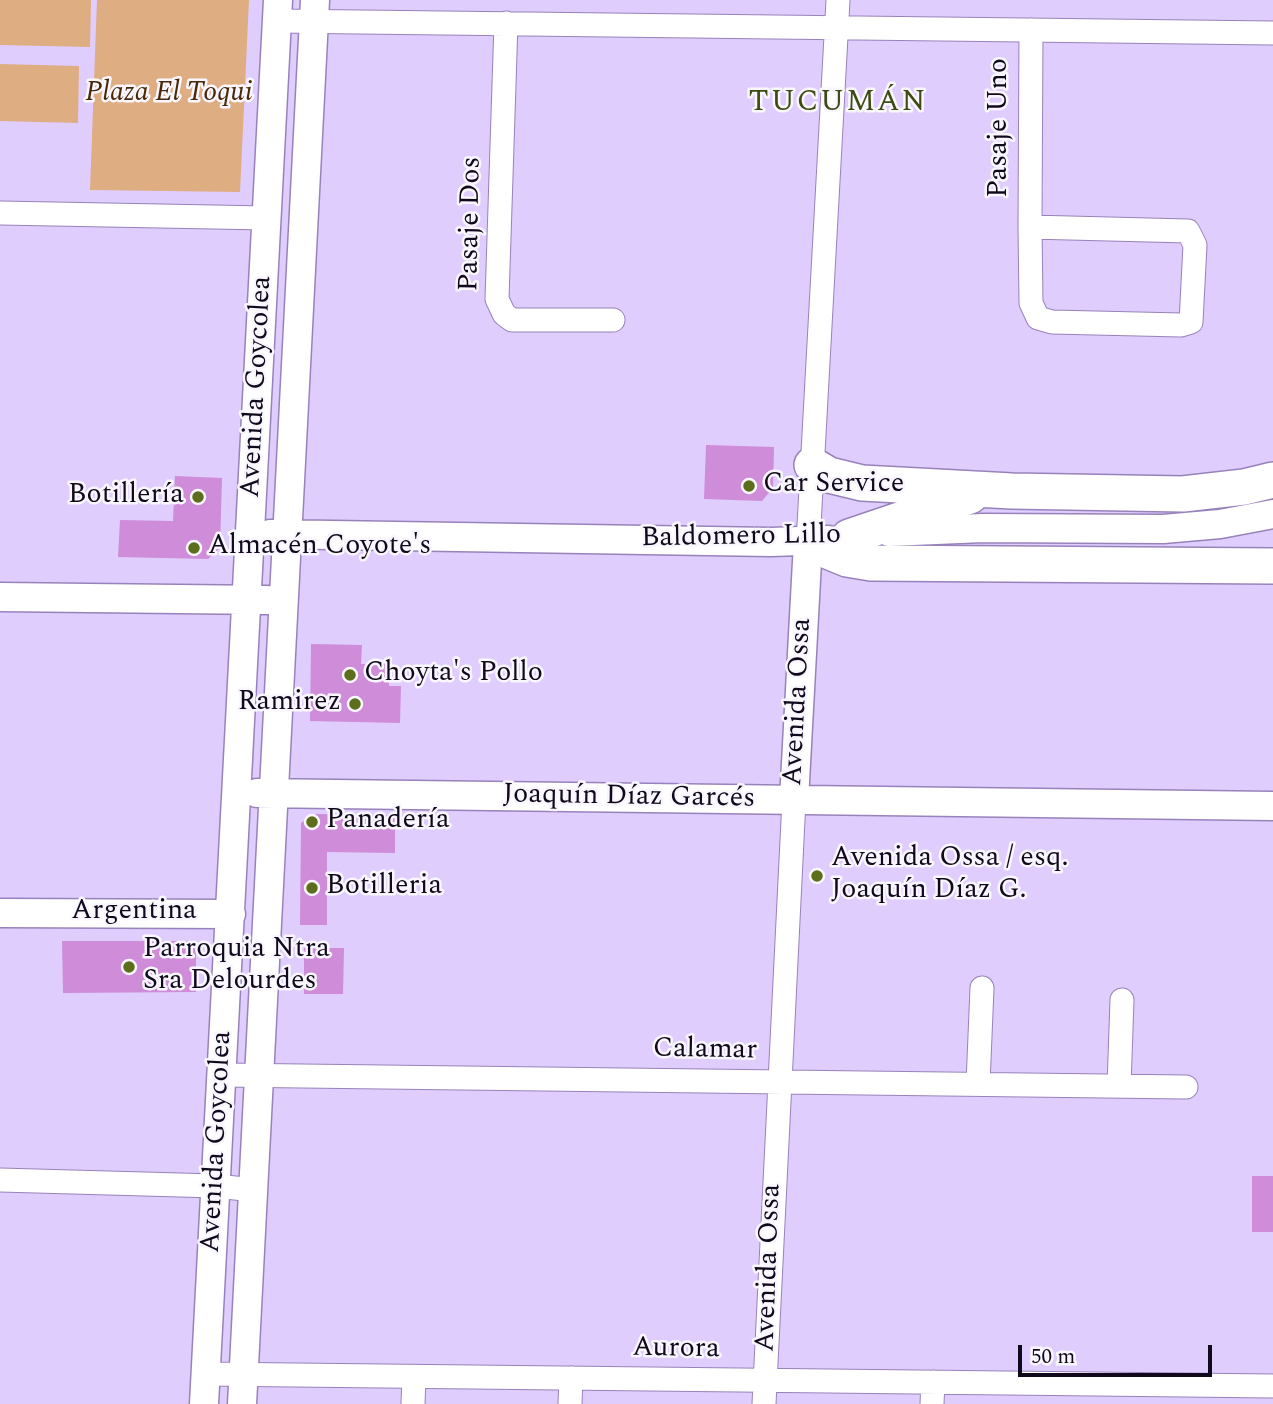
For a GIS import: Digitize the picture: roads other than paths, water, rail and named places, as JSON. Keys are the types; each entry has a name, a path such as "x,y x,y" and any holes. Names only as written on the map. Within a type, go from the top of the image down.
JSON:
{"main road":[{"path":"813,465 830,475 862,483 1012,491 1183,494 1273,481"},
{"path":"849,537 967,496 1012,491"},
{"path":"808,543 847,559 871,563 1273,566"}],"street":[{"name":"Avenida Ossa","path":"764,1404 778,1082 838,0"},
{"path":"278,10 506,23 1273,33"},
{"name":"Avenida Goycolea","path":"204,1404 278,10"},
{"name":"Avenida Goycolea","path":"242,1404 314,11"},
{"name":"Pasaje Dos","path":"506,23 497,299 504,314 512,320 613,320"},
{"name":"Pasaje Uno","path":"1030,227 1188,231 1195,245 1191,323 1117,324 1038,318 1031,303 1030,227 1031,30"},
{"path":"0,213 267,218"},
{"name":"Baldomero Lillo","path":"250,534 808,543 945,528 1163,529 1220,524 1273,514"},
{"path":"0,597 284,600"},
{"name":"Joaquín Díaz Garcés","path":"237,793 1273,806"},
{"name":"Argentina","path":"0,913 268,914"},
{"path":"978,1084 982,988"},
{"path":"1119,1086 1122,1000"},
{"name":"Calamar","path":"222,1075 1186,1087"},
{"path":"0,1180 216,1186 254,1190"},
{"name":"Aurora","path":"205,1374 765,1381 933,1393 1217,1395 1273,1386"},
{"path":"413,1404 414,1377"},
{"path":"570,1404 571,1378"}],"place":[{"name":"Car Service","path":"749,486"},
{"name":"Botillería","path":"198,497"},
{"name":"Almacén Coyote's","path":"194,548"},
{"name":"Choyta's Pollo","path":"350,675"},
{"name":"Ramirez","path":"355,704"},
{"name":"Panadería","path":"312,822"},
{"name":"Avenida Ossa / esq. Joaquín Díaz G.","path":"817,876"},
{"name":"Botilleria","path":"312,888"},
{"name":"Parroquia Ntra Sra Delourdes","path":"129,967"}],"district":[{"name":"TUCUMÁN","path":"838,104"}],"park label":[{"name":"Plaza El Toqui","path":"169,95"}]}
